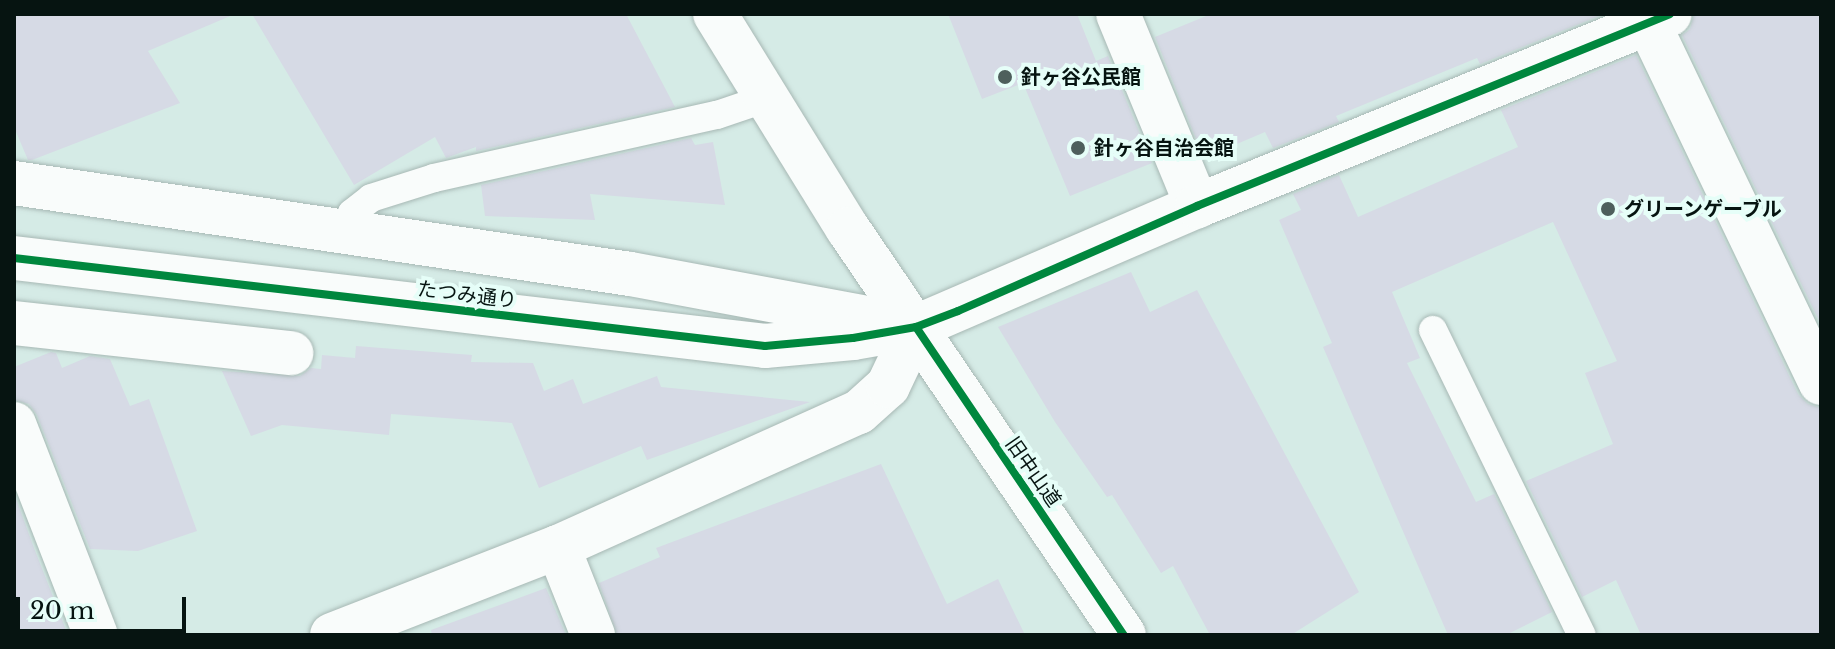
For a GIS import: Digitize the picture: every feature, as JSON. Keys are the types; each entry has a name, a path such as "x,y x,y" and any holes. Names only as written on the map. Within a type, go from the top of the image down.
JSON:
{"street":[{"name":"旧中山道","path":"715,14 848,229 1124,635"},
{"path":"1118,14 1197,206"},
{"path":"1654,17 1821,383"},
{"name":"たつみ通り","path":"14,258 765,346 853,338 916,327 1197,206 1654,17"},
{"path":"14,183 348,235 645,276 916,327 888,386 859,412 558,547 332,635"},
{"path":"14,323 291,353"},
{"path":"14,424 96,635"},
{"path":"558,547 593,635"}],"lane":[{"path":"348,235 352,213 371,198 434,178 717,115 767,98"},
{"path":"1433,330 1582,635"}],"building":[{"path":"14,14 235,14 148,51 180,103 28,160 14,127"},
{"path":"252,14 626,14 675,107 476,151 476,147 446,158 435,137 354,185"},
{"path":"948,14 1077,14 1096,61 1108,56 1152,163 1070,196 1023,83 982,99"},
{"path":"1211,14 1604,14 1480,64 1477,58 1336,116 1339,122 1273,148 1265,132 1218,152 1212,138 1198,144 1155,37"},
{"path":"1694,14 1821,14 1821,325 1682,35 1690,29"},
{"path":"1636,55 1798,394 1808,404 1821,408 1821,635 1641,635 1616,580 1582,597 1526,481 1613,444 1585,373 1617,361 1553,222 1392,292 1420,358 1407,363 1476,502 1494,494 1552,612 1506,635 1448,635 1323,347 1332,343 1279,220 1301,210 1293,194 1339,175 1358,217 1518,147 1501,110"},
{"path":"691,138 695,145 713,142 725,205 590,194 595,220 485,216 481,185"},
{"path":"1131,272 1150,312 1197,290 1359,592 1291,635 1210,635 1173,566 1161,573 1112,495 1107,497 1055,422 998,327"},
{"path":"356,346 472,355 471,362 533,363 544,391 573,379 583,404 657,376 661,387 810,402 647,460 641,446 539,488 512,423 391,414 389,435 282,425 251,436 222,371 300,376 311,368 321,369 322,355 355,358"},
{"path":"51,352 56,353 62,368 90,356 110,359 130,406 149,399 197,531 138,551 90,549 37,415 29,404 14,400 14,367"},
{"path":"881,464 947,604 998,579 1025,635 617,635 599,583 660,557 656,548"},
{"path":"14,493 34,548 68,635 14,635"},
{"path":"546,588 566,635 432,635 431,630"}],"cycle path":[{"path":"14,258 765,346 853,338 916,327 958,311 1197,206 1670,14"},
{"path":"916,327 1124,635"}],"place":[{"name":"針ヶ谷公民館","path":"1005,77"},
{"name":"針ヶ谷自治会館","path":"1078,148"},
{"name":"グリーンゲーブル","path":"1608,209"}]}
